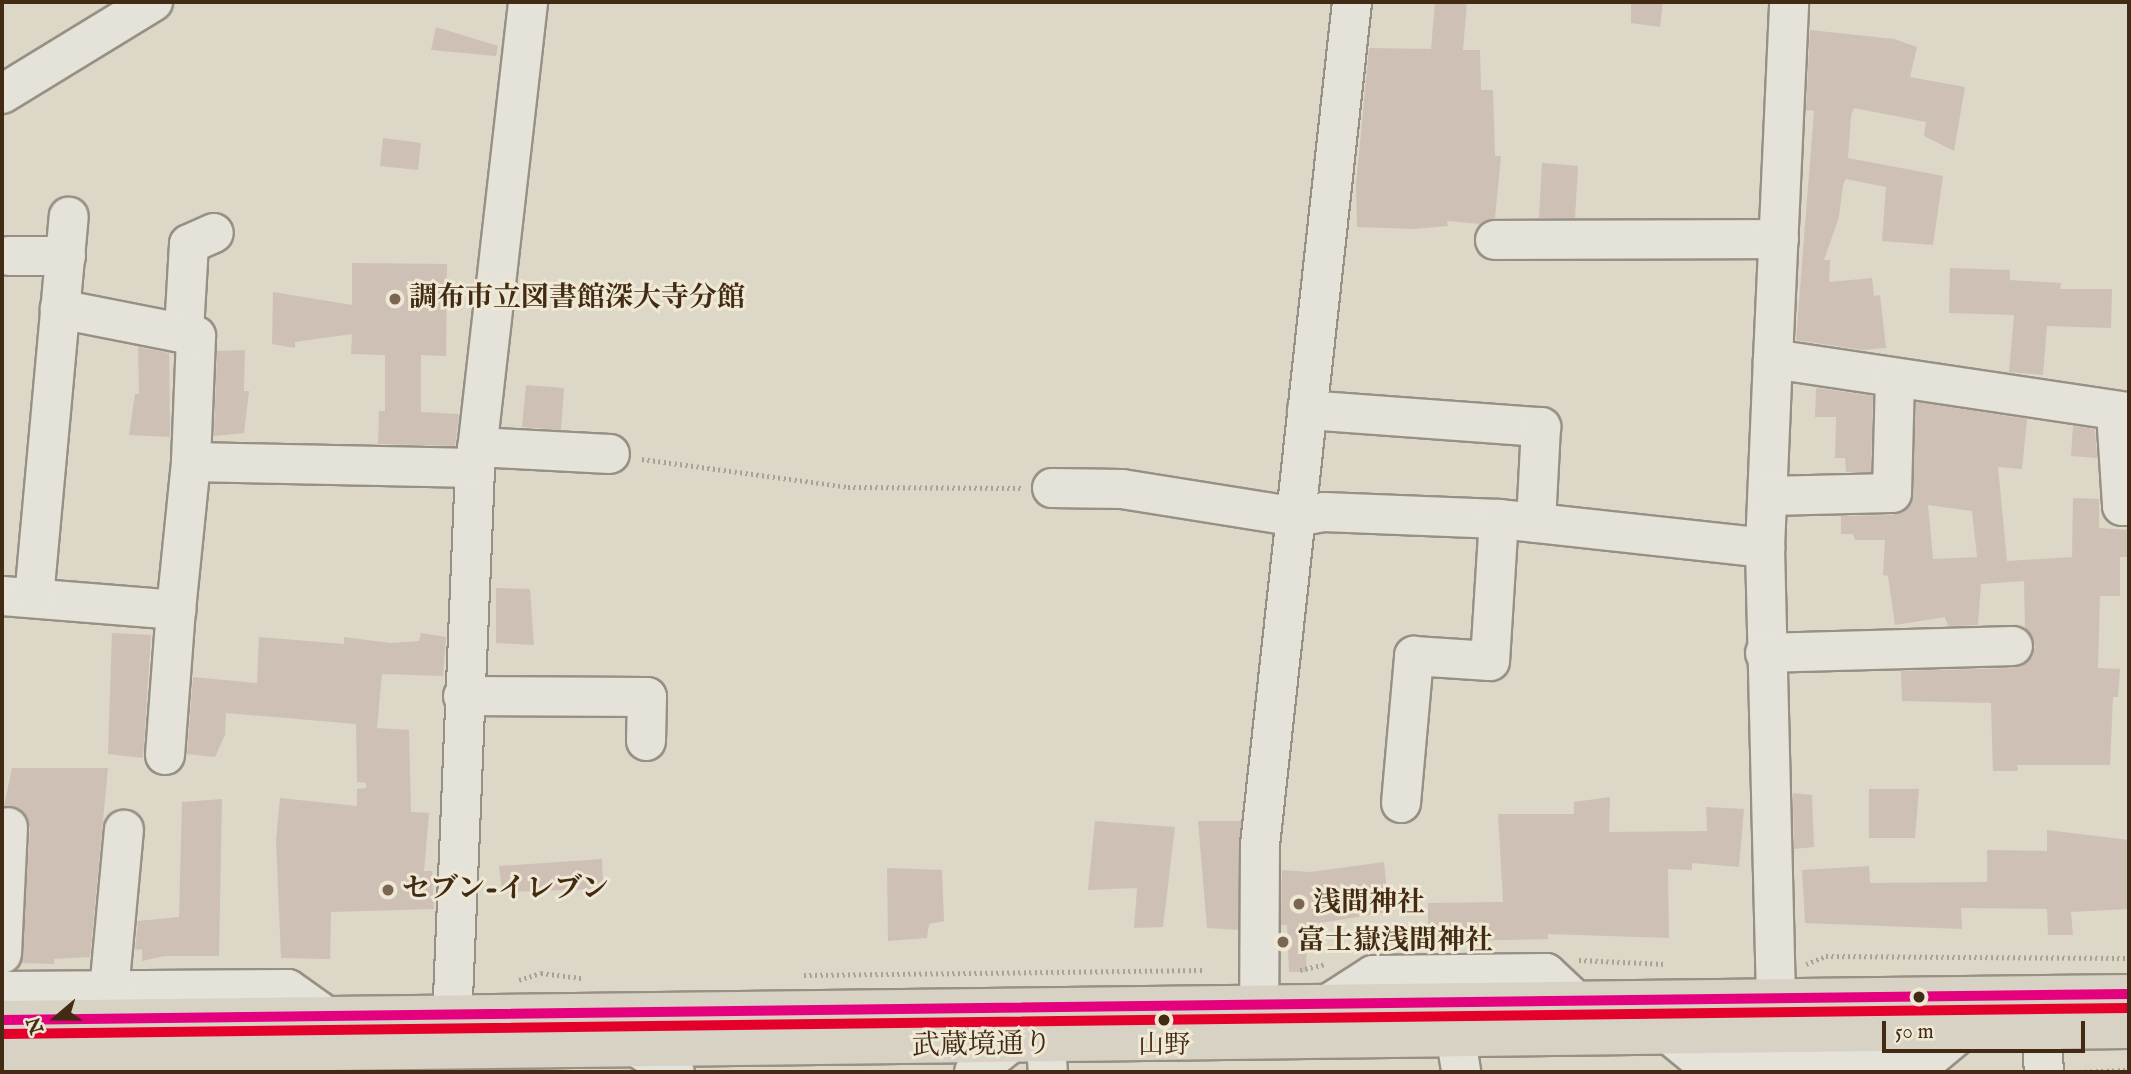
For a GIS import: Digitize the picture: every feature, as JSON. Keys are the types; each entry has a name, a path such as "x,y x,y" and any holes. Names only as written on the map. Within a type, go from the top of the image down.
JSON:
{"main road":[{"name":"武蔵境通り","path":"2,1020 326,1016 451,1032 1259,1007 1331,1002 1575,1000 1776,983 2039,1013 2129,1029"},
{"name":"武蔵境通り","path":"507,1030 641,1049 1007,1046 1047,1059 1259,1007 1459,1055 1670,1035 1961,1032 2129,994"},
{"name":"武蔵境通り","path":"2,1055 224,1063 393,1061 451,1032"}],"street":[{"path":"2,94 104,15 152,2"},
{"path":"451,1032 463,696 476,457 528,2"},
{"path":"1259,1007 1260,845 1352,2"},
{"path":"1776,983 1765,653 1765,548 1789,2"},
{"path":"69,217 60,309 18,597 176,610"},
{"path":"184,331 188,244 214,233"},
{"path":"1495,240 1779,239"},
{"path":"9,256 66,256"},
{"path":"60,309 184,331 196,336 191,461 165,755"},
{"path":"1773,359 2122,412 2122,506 2129,506"},
{"path":"1768,496 1892,493 1895,378"},
{"path":"1307,410 1541,427 1518,521 1490,661 1414,656 1401,803"},
{"path":"191,461 610,454"},
{"path":"1052,488 1122,489 1296,517 1324,512 1518,521 1765,548"},
{"path":"1765,653 2013,646"},
{"path":"463,696 647,696 646,741"},
{"path":"2,954 8,827"},
{"path":"109,991 124,830"},
{"path":"2,991 288,989 326,1016"},
{"path":"2039,1013 2044,1072"},
{"path":"1670,1035 1704,1063 1777,1068 1926,1061 1961,1032"},
{"path":"974,1072 1007,1046"},
{"path":"641,1049 675,1072"}],"path":[{"path":"610,454 848,487 1052,488"},
{"path":"1776,983 1826,956 2129,958"},
{"path":"1565,959 1674,965"},
{"path":"794,975 1183,968 1259,1007 1334,963"},
{"path":"507,1030 541,973 586,979"},
{"path":"2066,1072 2129,1070"},
{"path":"1968,1072 1985,1072"}],"building":[{"path":"1435,2 1467,2 1463,50 1480,50 1481,90 1493,90 1495,156 1501,156 1495,218 1481,224 1447,221 1448,226 1414,229 1357,227 1356,184 1369,48 1431,49"},
{"path":"1631,2 1663,2 1660,27 1631,23"},
{"path":"436,27 498,46 496,56 431,50"},
{"path":"1810,30 1894,39 1917,47 1910,77 1965,87 1954,151 1924,136 1926,122 1854,108 1851,116 1848,158 1943,176 1933,245 1882,241 1886,187 1846,179 1843,185 1839,217 1824,260 1830,260 1829,282 1872,278 1874,296 1880,295 1886,348 1863,350 1796,340 1814,111 1806,110"},
{"path":"383,138 421,143 418,170 380,166"},
{"path":"1542,163 1578,166 1575,218 1539,218"},
{"path":"352,263 447,264 446,356 421,355 421,412 459,414 455,446 378,444 379,411 385,411 385,355 351,354 352,334 295,342 295,348 272,344 273,292 352,305"},
{"path":"1950,268 2010,270 2010,280 2061,283 2060,289 2112,289 2111,328 2047,326 2043,375 2009,372 2014,315 1949,313"},
{"path":"138,347 169,353 170,437 129,435 135,394 139,394"},
{"path":"245,350 244,391 249,391 244,433 214,436 217,351"},
{"path":"526,385 564,388 561,430 522,427"},
{"path":"1816,388 1873,396 1871,472 1846,472 1845,458 1835,458 1836,417 1815,417"},
{"path":"1916,402 2027,419 2022,469 1998,467 2007,561 2072,557 2073,498 2099,499 2099,528 2129,530 2129,557 2120,557 2120,596 2100,596 2098,668 2120,669 2118,697 2113,697 2110,765 2017,765 2018,771 1993,771 1991,703 1902,701 1901,671 2014,668 2032,657 2035,646 2025,628 2024,581 1981,584 1978,625 1948,626 1945,617 1895,625 1888,576 1883,575 1885,540 1855,540 1853,534 1841,534 1841,516 1893,515 1911,504","holes":["1928,505 1972,511 1977,557 1933,559"]},
{"path":"2073,426 2095,429 2097,458 2071,456"},
{"path":"496,588 530,589 534,645 496,643"},
{"path":"112,633 151,635 143,758 108,754"},
{"path":"421,633 446,637 443,676 382,674 377,728 409,730 411,812 429,813 424,871 432,871 434,909 331,912 330,959 281,958 276,840 280,798 357,806 357,789 366,788 366,783 357,782 356,724 226,713 225,735 215,757 187,754 193,677 257,683 259,637 344,644 344,637 391,643 419,641"},
{"path":"12,768 108,768 90,957 54,959 54,964 21,963 30,828 20,809 4,806"},
{"path":"1869,789 1919,789 1915,838 1869,838"},
{"path":"1793,793 1812,795 1814,847 1794,849"},
{"path":"1610,797 1609,832 1707,831 1706,807 1744,809 1739,867 1692,863 1692,870 1668,869 1669,938 1548,934 1548,939 1428,942 1428,903 1503,902 1498,814 1574,814 1574,802"},
{"path":"222,799 219,956 165,956 142,961 142,949 135,950 138,921 179,917 182,802"},
{"path":"1095,821 1175,827 1163,927 1134,928 1137,888 1088,890"},
{"path":"1198,821 1241,821 1238,930 1207,928"},
{"path":"2047,830 2129,840 2129,909 2071,912 2073,935 2048,935 2047,909 1961,908 1962,929 1805,923 1802,870 1869,866 1870,883 1987,882 1987,850 2047,851"},
{"path":"602,859 603,889 502,892 499,866"},
{"path":"1384,862 1389,912 1307,925 1306,972 1289,972 1287,925 1281,925 1282,870 1310,872"},
{"path":"887,868 942,870 944,921 929,924 927,938 888,941"}],"transit line":[{"path":"2,1020 2129,994"},
{"path":"2,1034 2129,1008"}],"place":[{"name":"調布市立図書館深大寺分館","path":"395,299"},
{"name":"セブン-イレブン","path":"388,890"},
{"name":"浅間神社","path":"1299,904"},
{"name":"富士嶽浅間神社","path":"1283,942"},
{"name":"山野","path":"1164,1020"}]}
